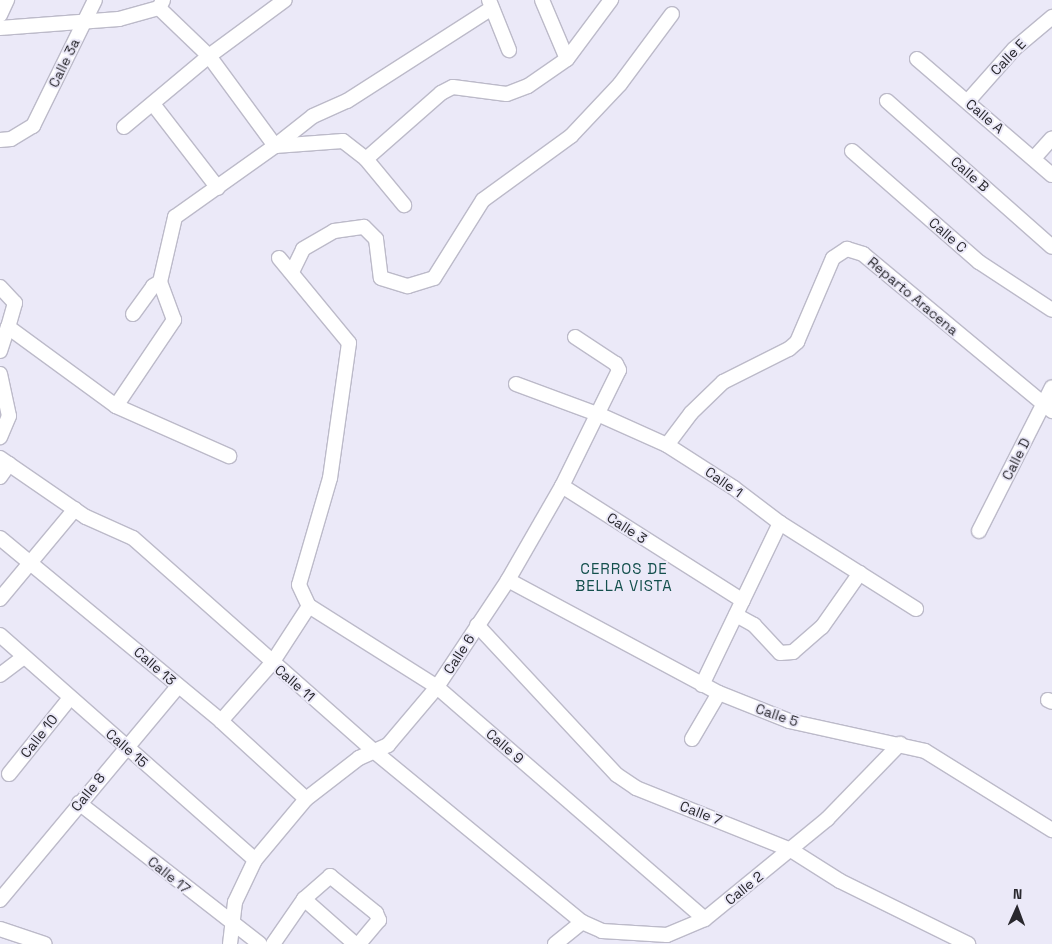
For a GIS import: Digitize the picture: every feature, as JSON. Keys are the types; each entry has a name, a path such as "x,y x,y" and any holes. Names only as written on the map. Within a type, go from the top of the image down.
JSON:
{"street":[{"path":"0,16 7,0"},
{"name":"Calle 3a","path":"0,140 11,140 33,126 94,0"},
{"path":"124,128 209,56 285,0"},
{"path":"542,0 567,59"},
{"path":"366,159 441,92 453,87 507,94 518,91 567,59 611,0"},
{"path":"0,28 83,24 119,19 161,4 209,56 275,146"},
{"path":"116,406 174,320 160,282 175,217 218,188 313,116 347,101 490,4 509,50"},
{"path":"292,272 303,249 334,231 364,227 376,239 382,278 408,286 434,278 483,200 571,136 620,84 672,14"},
{"name":"Calle E","path":"968,102 1014,49 1052,17"},
{"name":"Calle A","path":"917,59 1035,157 1052,175"},
{"name":"Calle B","path":"887,101 1052,247"},
{"path":"153,104 218,188"},
{"path":"1035,157 1052,138"},
{"path":"275,146 343,141 366,159 404,205"},
{"name":"Calle C","path":"852,151 978,262 1052,310"},
{"name":"Reparto Aracena","path":"667,445 691,413 723,382 788,349 797,342 834,258 846,248 863,254 1048,408"},
{"path":"221,721 272,663 309,606 299,585 330,478 350,343 292,272 278,258"},
{"path":"133,314 153,286 160,282"},
{"path":"0,287 15,303 0,351"},
{"path":"8,327 116,406 229,456"},
{"name":"Calle 6","path":"230,944 235,902 256,860 306,799 359,758 388,745 437,687 508,580 562,486 600,414 619,370 616,364 574,338"},
{"path":"0,374 8,400 2,427"},
{"name":"Calle 1","path":"516,384 600,414 667,445 734,488 780,523 916,609"},
{"name":"Calle D","path":"979,531 1048,408 1052,387"},
{"path":"0,477 4,461"},
{"name":"Calle 11","path":"4,461 75,509 133,538 272,663 375,752 582,922"},
{"name":"Calle 3","path":"562,486 743,601"},
{"path":"0,599 75,509"},
{"path":"702,685 780,523"},
{"name":"Calle 13","path":"0,538 221,721 306,799"},
{"path":"736,615 754,624 780,653 793,652 822,627 860,573"},
{"name":"Calle 5","path":"508,580 719,693 790,721 925,751 1052,830"},
{"name":"Calle 9","path":"309,606 437,687 705,919"},
{"name":"Calle 7","path":"478,625 617,775 636,788 790,850 840,880 968,944"},
{"name":"Calle 15","path":"0,636 69,699 256,860"},
{"path":"0,675 24,657"},
{"name":"Calle 8","path":"0,899 178,686"},
{"path":"692,739 719,693"},
{"name":"Calle 10","path":"10,774 69,699"},
{"name":"Calle 2","path":"582,922 602,931 638,940 667,935 705,919 827,819 900,744"},
{"name":"Calle 17","path":"79,804 232,925 260,944"},
{"path":"273,944 304,898 330,876 338,880 376,913 379,920 359,944"},
{"path":"304,898 355,944"},
{"path":"555,944 582,922"},
{"path":"0,929 45,944"}],"district":[{"name":"CERROS DE BELLA VISTA","path":"624,576"}]}
